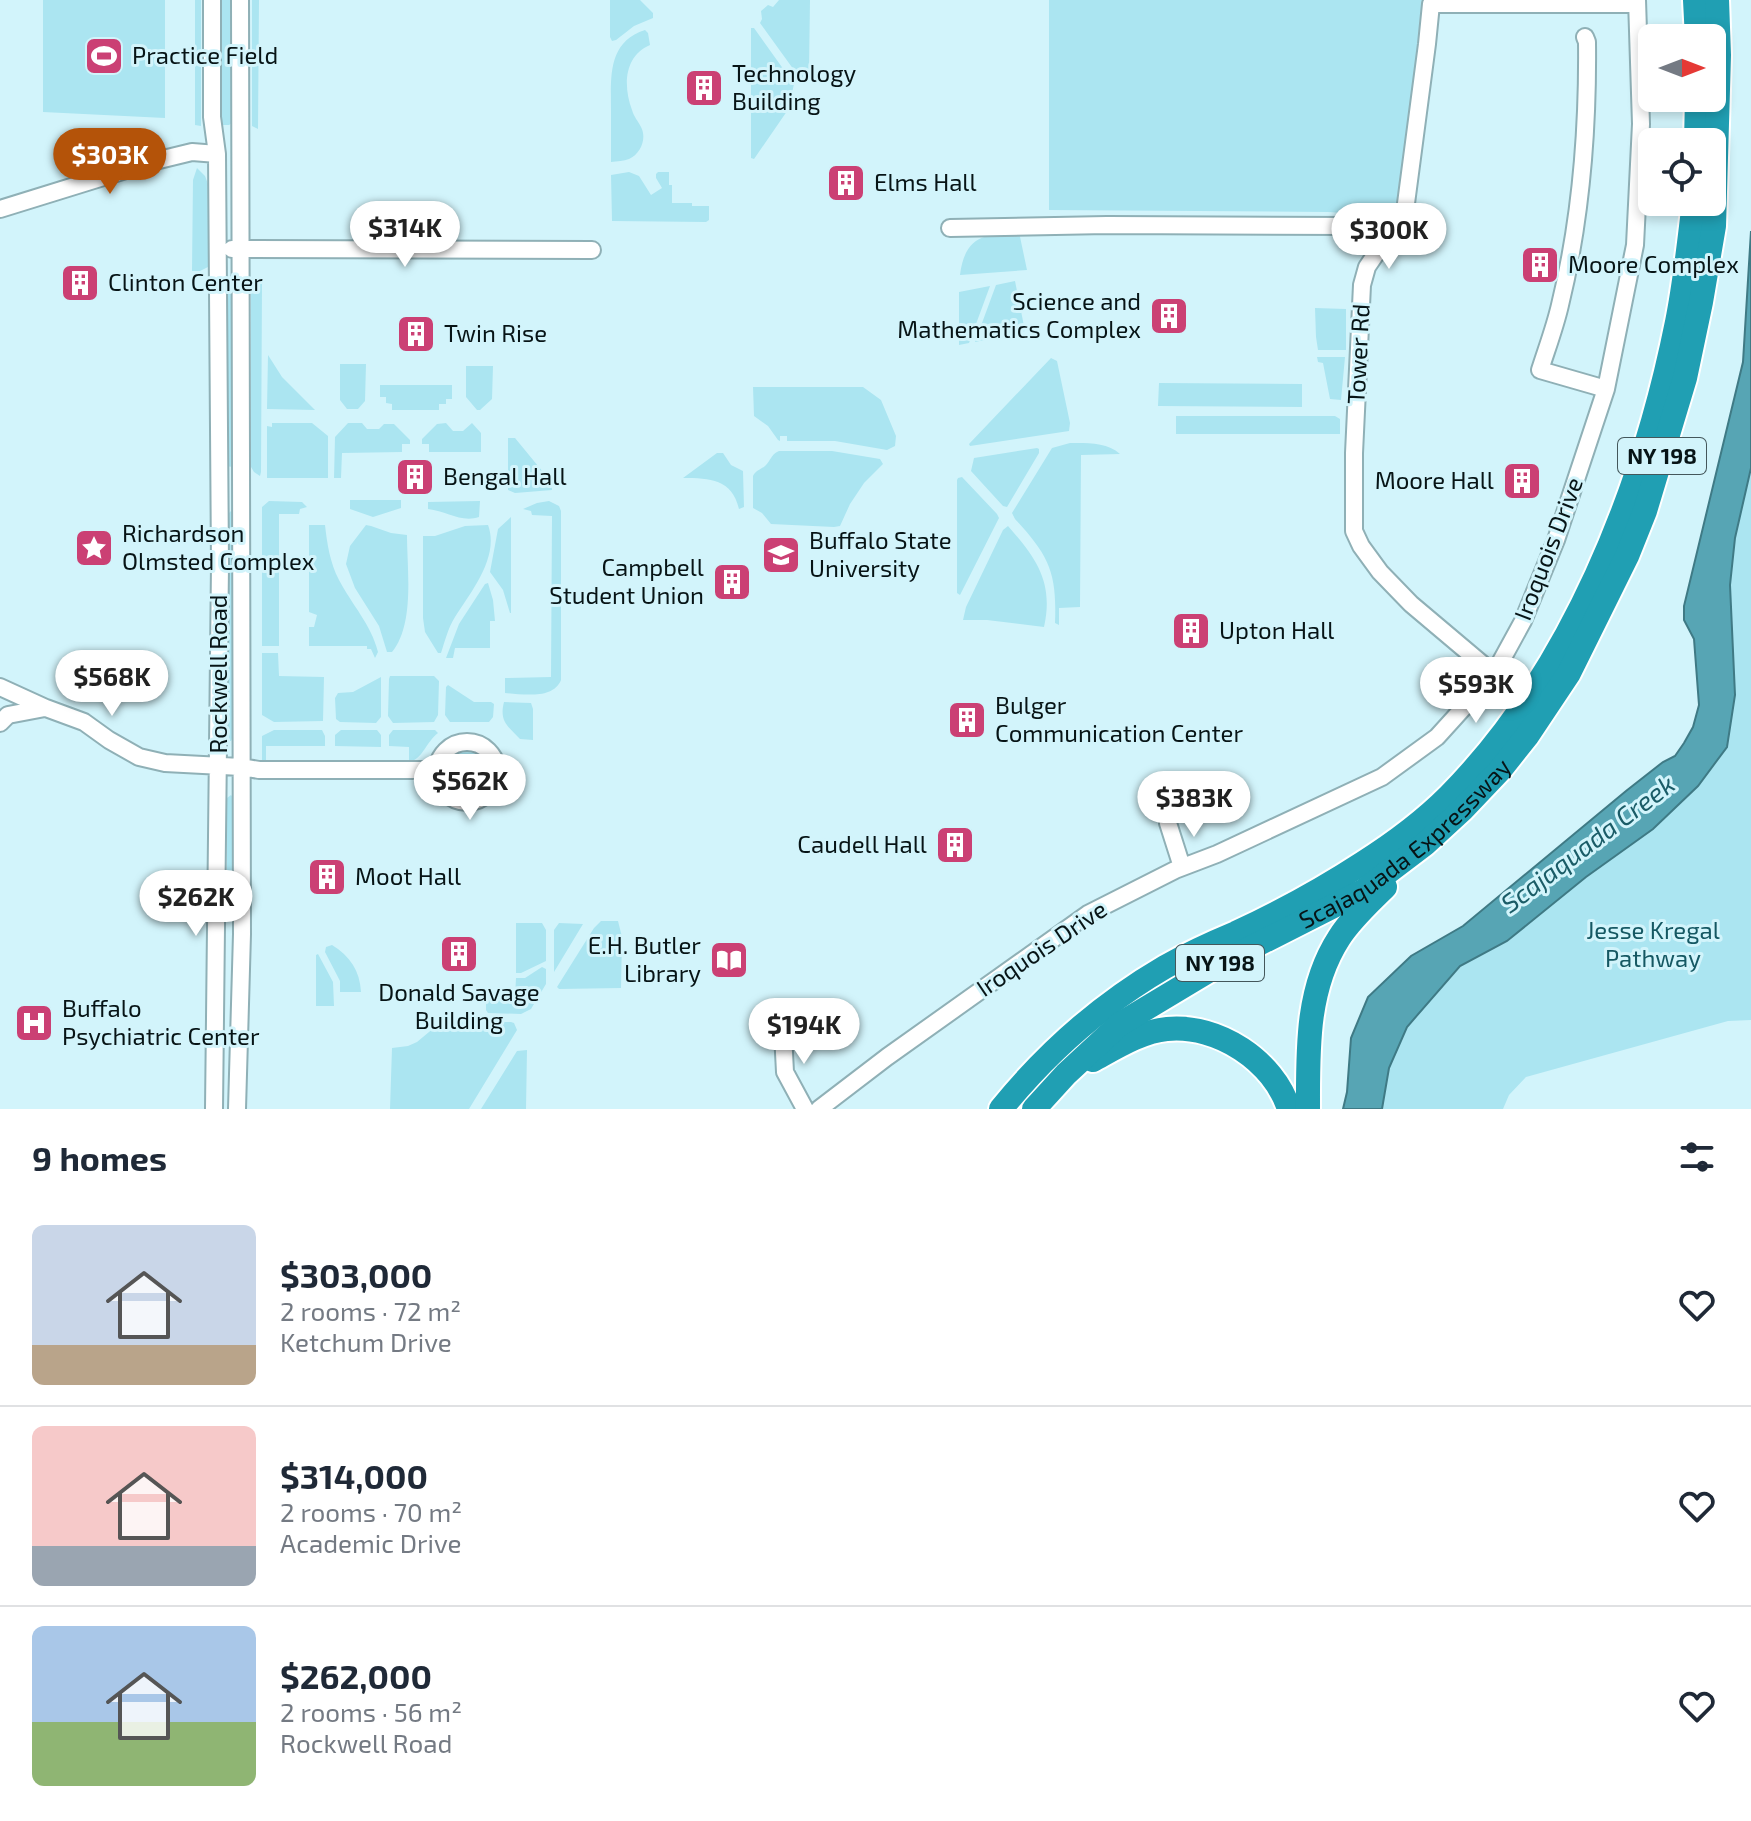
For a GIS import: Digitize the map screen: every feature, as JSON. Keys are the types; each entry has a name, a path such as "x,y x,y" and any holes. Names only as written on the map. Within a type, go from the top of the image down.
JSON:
{"highway":[{"path":"1695,0 1696,24"},
{"name":"Scajaquada Expressway","path":"1034,1109 1120,1024 1225,961 1363,891 1425,844 1500,770 1569,673 1627,556 1645,511 1685,378 1714,226 1717,0"},
{"name":"Scajaquada Expressway","path":"1001,1109 1031,1072 1064,1040 1119,997 1165,967 1281,910 1363,863 1413,828 1448,797 1490,750 1543,674 1581,610 1629,494 1664,380 1677,320 1692,216"},
{"path":"1308,1109 1312,1012 1327,961 1339,938 1353,921 1425,844"},
{"path":"1066,1074 1141,1037 1166,1029 1196,1030 1236,1046 1255,1060 1281,1089 1289,1109"}],"street":[{"name":"Rockwell Road","path":"212,0 212,117 217,154 220,487 214,1109"},
{"name":"Rockwell Road","path":"237,1109 242,934 240,0"},
{"name":"Tower Rd","path":"1494,674 1401,593 1370,559 1354,531 1361,294 1367,267 1405,211 1431,4 1637,2"},
{"name":"Iroquois Drive","path":"819,1109 1088,914 1182,867 1217,854 1382,777 1437,737 1494,674 1523,621 1556,540 1606,389 1635,245 1641,124 1637,2"},
{"path":"1585,37 1588,83 1583,181 1567,275 1540,370 1606,389"},
{"path":"0,209 155,161 192,152 217,154"},
{"path":"950,228 1356,226 1384,241"},
{"path":"218,249 592,250"},
{"path":"0,687 84,722 139,757 165,763 259,770 437,770"},
{"path":"0,723 8,715 46,708"},
{"path":"1168,823 1182,867"},
{"path":"783,1033 785,1072 805,1109"}],"green space":[{"name":"Practice Field","path":"43,0 165,0 165,118 43,112"},
{"path":"195,0 201,0 201,126 195,125"},
{"path":"219,0 234,0 233,120 229,125 222,125 220,120"},
{"path":"252,0 259,0 258,129 252,126"},
{"path":"610,0 640,0 653,13 653,18 612,41"},
{"path":"779,0 810,0 809,75 803,79 760,23 761,11 768,5 773,7"},
{"path":"1049,0 1422,0 1401,206 1389,220 1328,212 1049,210"},
{"path":"751,28 794,84 794,101 754,159 751,158"},
{"path":"645,30 650,45 635,56 627,82 629,101 643,131 643,141 633,157 611,162 614,63 624,43"},
{"path":"197,168 208,184 208,267 192,271 193,180"},
{"path":"629,172 639,176 651,195 662,188 656,174 669,172 672,203 709,206 709,220 612,221 611,175"},
{"path":"1019,232 1027,270 960,275 972,244 987,236"},
{"path":"251,277 255,277 255,283 262,283 260,476 251,467"},
{"path":"232,281 234,464 230,467 227,464 226,295"},
{"path":"1015,281 1025,331 975,342 996,285"},
{"path":"990,286 969,343 959,345 959,292"},
{"path":"1315,308 1346,309 1346,350 1318,350"},
{"path":"268,355 282,377 315,410 267,409"},
{"path":"1317,357 1345,357 1341,400 1330,399 1323,363 1318,362"},
{"path":"1051,358 1057,361 1069,431 970,446 969,444"},
{"path":"340,364 366,364 365,401 358,409 347,409 340,400"},
{"path":"466,366 493,366 492,399 480,410 466,397"},
{"path":"1159,383 1302,384 1302,407 1158,406"},
{"path":"380,385 452,385 452,399 446,399 446,404 439,404 439,410 392,410 392,404 386,403 386,397 380,397"},
{"path":"753,387 863,387 881,400 896,436 895,446 887,450 835,441 787,441 787,436 780,436 780,441 768,426 754,416"},
{"path":"1176,416 1335,416 1340,419 1340,434 1176,434"},
{"path":"272,423 312,423 328,436 328,478 267,478 267,426 272,427"},
{"path":"348,423 362,423 367,429 394,424 410,440 410,444 402,444 402,452 342,453 341,478 334,478 335,437"},
{"path":"446,423 453,431 463,431 472,423 481,433 481,452 429,452 429,444 422,444 422,439 437,424"},
{"path":"508,438 515,438 552,483 552,490 515,493 508,490"},
{"path":"1070,443 1103,445 1120,454 1081,455 1080,607 1059,608 1059,625 1055,623 1054,590 1048,566 1036,544 1012,513 1052,448"},
{"path":"1037,448 1039,453 1007,507 971,471 974,458"},
{"path":"779,451 832,451 880,459 883,464 864,483 840,526 771,524 753,508 753,476"},
{"path":"717,453 723,453 731,465 743,471 744,507 739,509 731,492 718,482 683,478"},
{"name":"Jesse Kregal Pathway","path":"1751,468 1751,1020 1728,1021 1526,1077 1509,1095 1503,1109 1382,1109 1389,1068 1407,1027 1461,966 1507,941 1653,829 1698,786 1735,695 1730,585 1735,538"},
{"path":"962,477 999,518 960,595 957,593 957,480"},
{"path":"350,500 401,500 401,508 373,517 350,509"},
{"path":"269,501 302,502 307,507 300,509 299,514 279,514 279,646 262,646 262,507"},
{"path":"480,501 479,517 460,518 428,509 428,502"},
{"path":"549,501 559,506 561,511 561,680 551,691 544,693 505,693 505,678 551,677 552,516 532,515 531,511 523,509"},
{"path":"231,511 234,515 233,737 228,741 227,515"},
{"path":"511,517 510,613 503,590 490,572 498,529"},
{"path":"309,525 325,525 333,567 371,632 378,652 375,658 367,646 309,646 309,627 314,627 317,615 309,612"},
{"path":"366,525 407,535 407,612 404,627 392,652 387,652 379,626 355,588 346,564 350,546"},
{"path":"488,525 491,537 487,562 453,621 441,653 438,653 425,632 423,618 423,536 435,536 465,526"},
{"path":"1008,526 1027,549 1040,572 1047,597 1044,627 963,620 966,607 1003,530"},
{"path":"488,583 495,621 490,621 490,648 455,648 453,658 446,658 459,624"},
{"path":"262,653 278,653 279,676 324,677 323,721 274,722 262,715"},
{"path":"390,676 434,676 439,681 438,715 434,722 393,723 388,716"},
{"path":"381,677 381,717 376,723 340,722 336,719 335,698 338,693 353,692"},
{"path":"448,685 474,702 494,704 493,717 489,722 450,722 445,715"},
{"path":"504,702 531,703 533,740 520,739 508,727 503,714"},
{"path":"274,730 322,730 325,746 266,746 266,761 262,761 262,736"},
{"path":"341,730 377,730 381,735 381,747 335,746 335,735"},
{"path":"393,730 435,730 438,733 418,757 409,762 409,747 389,746 389,735"},
{"path":"469,749 489,762 491,773 485,785 475,792 465,793 450,781 447,771 448,762 455,754"},
{"path":"231,795 234,799 234,904 230,907 227,903 227,798"},
{"path":"601,921 618,921 622,937 621,988 559,989 557,987"},
{"path":"516,923 542,923 546,930 546,961 521,973 516,973"},
{"path":"559,923 583,924 554,972 554,930"},
{"path":"332,945 353,965 361,992 340,992 340,981 325,952 326,947"},
{"path":"318,954 333,982 334,1006 316,1006"},
{"path":"542,967 546,969 546,984 531,1009 521,1014 488,1013 486,989 490,989 491,998 515,998 516,978 525,978"},
{"path":"441,1022 511,1022 517,1030 469,1109 390,1109 392,1048 417,1042"},
{"path":"527,1050 526,1109 481,1109 517,1051"}],"water":[{"name":"Scajaquada Creek","path":"1751,231 1751,468 1735,538 1730,585 1735,695 1727,747 1698,786 1653,829 1586,877 1507,941 1460,966 1407,1027 1389,1068 1382,1109 1343,1109 1351,1038 1368,997 1411,956 1463,926 1626,791 1675,756 1693,727 1699,705 1694,639 1684,620 1684,606 1743,362"}],"place":[{"name":"Practice Field","path":"104,56"},
{"name":"Technology Building","path":"704,88"},
{"name":"Elms Hall","path":"846,183"},
{"name":"Moore Complex","path":"1540,265"},
{"name":"Clinton Center","path":"80,283"},
{"name":"Science and Mathematics Complex","path":"1169,316"},
{"name":"Twin Rise","path":"416,334"},
{"name":"Bengal Hall","path":"415,477"},
{"name":"Moore Hall","path":"1522,481"},
{"name":"Richardson Olmsted Complex","path":"94,548"},
{"name":"Buffalo State University","path":"781,555"},
{"name":"Campbell Student Union","path":"732,582"},
{"name":"Upton Hall","path":"1191,631"},
{"name":"Bulger Communication Center","path":"967,720"},
{"name":"Caudell Hall","path":"955,845"},
{"name":"Moot Hall","path":"327,877"},
{"name":"Donald Savage Building","path":"459,954"},
{"name":"E.H. Butler Library","path":"729,960"},
{"name":"Buffalo Psychiatric Center","path":"34,1023"}]}
